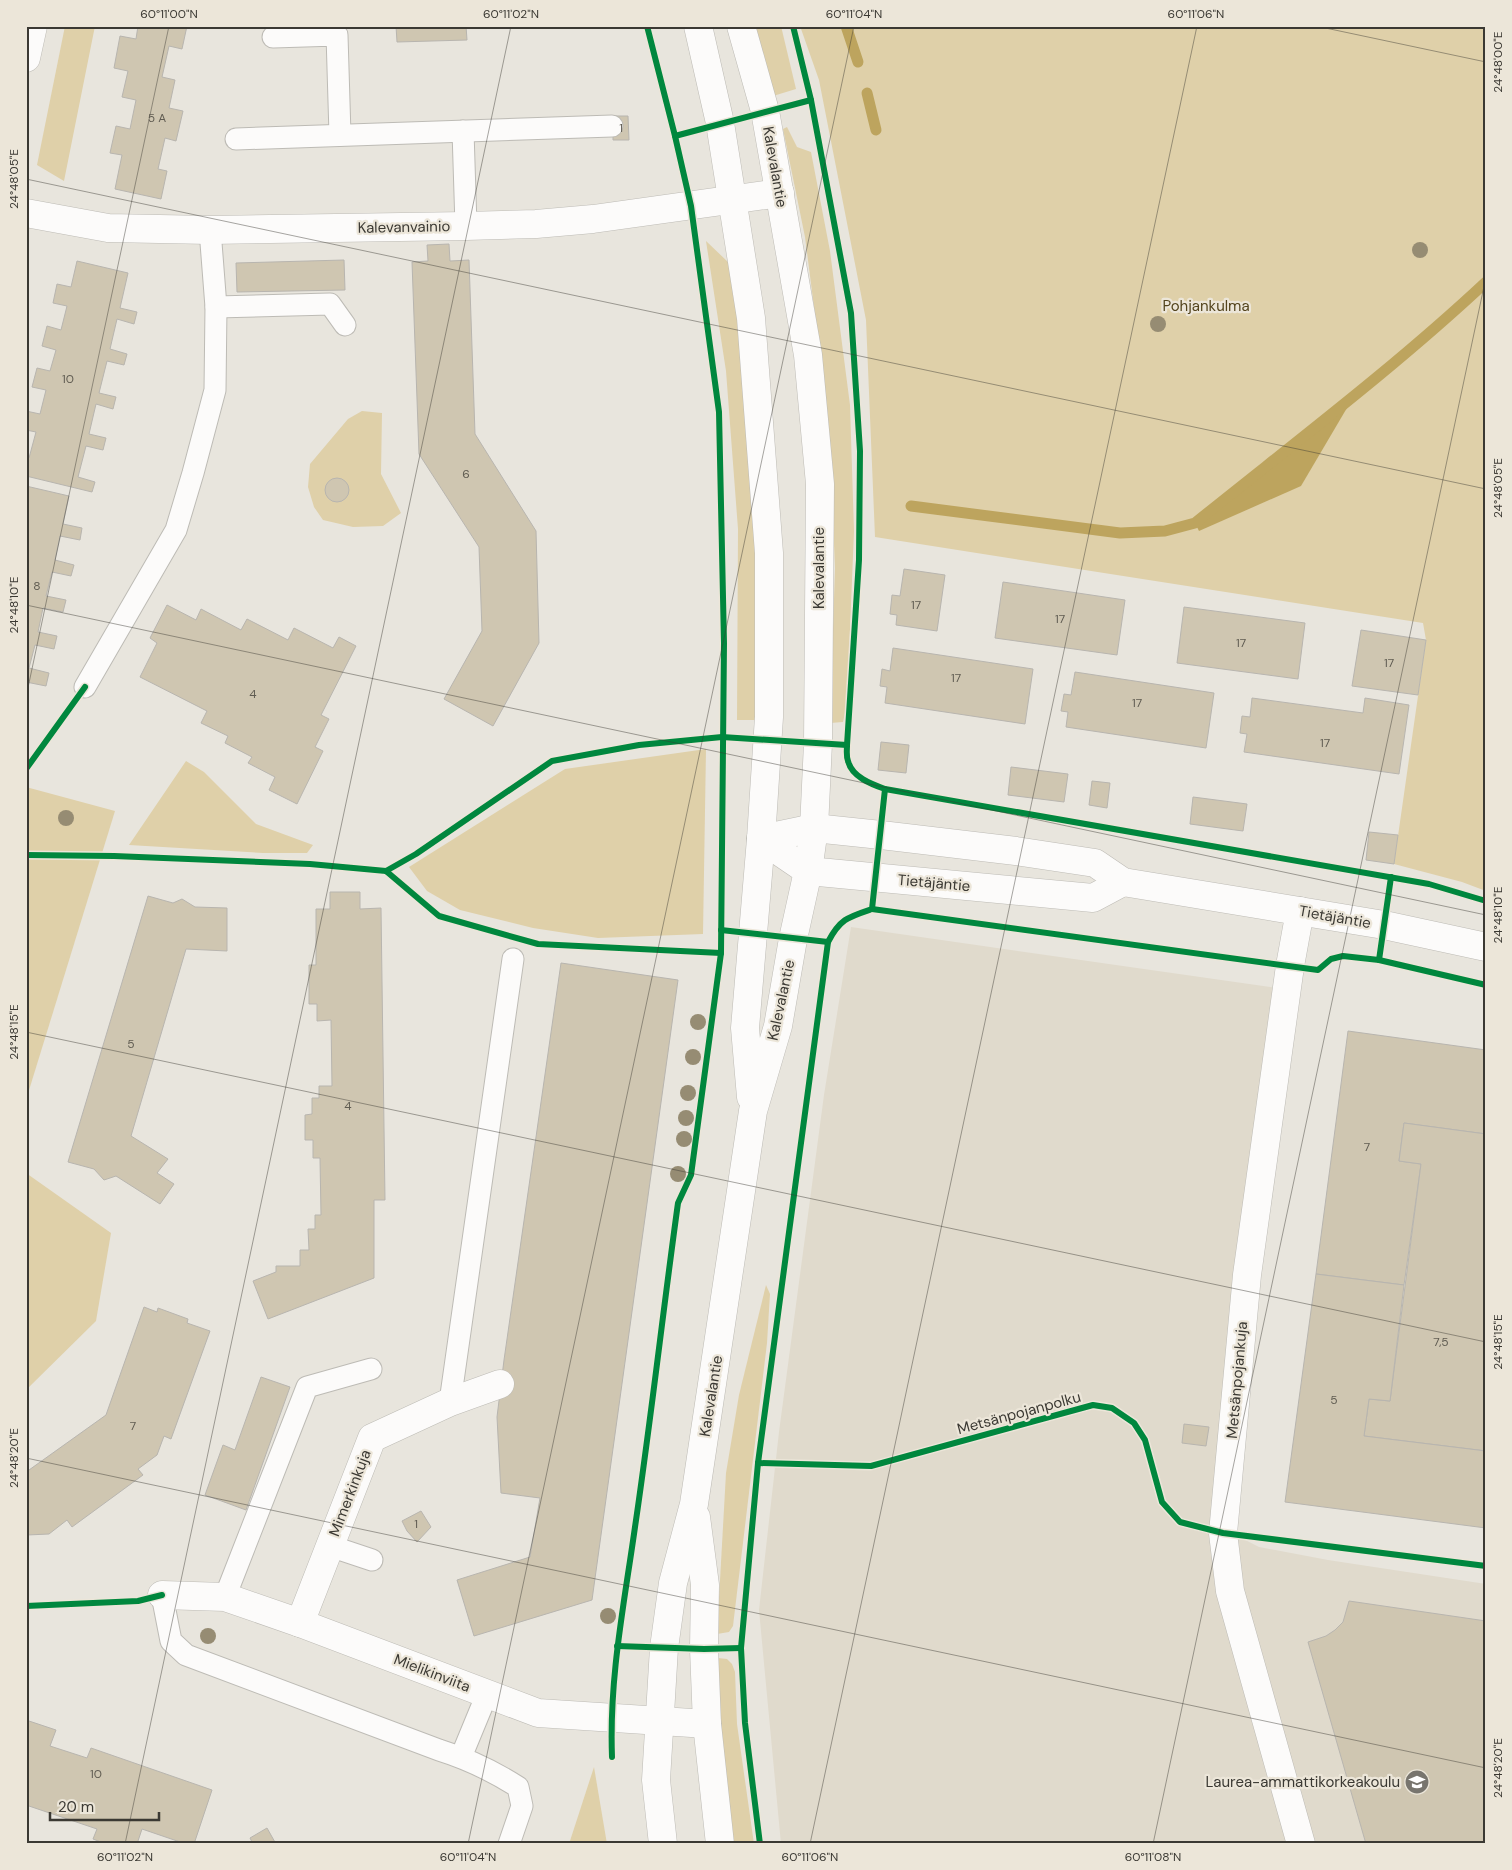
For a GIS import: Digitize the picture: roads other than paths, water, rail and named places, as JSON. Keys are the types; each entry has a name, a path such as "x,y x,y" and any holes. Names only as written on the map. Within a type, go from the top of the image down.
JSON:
{"street":[{"path":"26,58 33,26"},
{"name":"Kalevalantie","path":"698,26 720,123 751,318 769,553 769,717 745,1028 753,1110"},
{"name":"Kalevalantie","path":"663,1844 656,1780 664,1648 673,1584 694,1504 739,1215 753,1110 778,1026 793,938 808,871 814,828 818,743 820,484 808,355 765,111 741,26"},
{"name":"Kalevanvainio","path":"26,213 108,228 210,230 466,226 536,224 593,219 780,193"},
{"name":"Tietäjäntie","path":"761,839 814,828 1016,851 1095,863 1123,882 1384,925 1486,947"},
{"name":"Tietäjäntie","path":"761,839 808,871 1093,898 1123,882"},
{"name":"Metsänpojankuja","path":"1300,911 1290,966 1247,1275 1224,1533 1230,1591 1301,1844"},
{"name":"Mimerkinkuja","path":"300,1623 372,1438 450,1402 500,1384"},
{"name":"Kalevalantie","path":"694,1504 705,1585 704,1650 707,1724 720,1844"},
{"name":"Mielikinviita","path":"162,1595 225,1597 300,1623 538,1713 707,1724"}],"lane":[{"path":"272,36 337,35 340,135"},
{"path":"236,139 612,126"},
{"path":"463,131 466,226"},
{"path":"85,687 176,530 215,390 216,306 210,230"},
{"path":"216,306 330,304 345,325"},
{"path":"450,1402 513,959"},
{"path":"225,1597 308,1387 371,1369"},
{"path":"330,1546 372,1560"},
{"path":"162,1595 171,1641 186,1655 461,1757 490,1770 518,1787 522,1806 509,1844"},
{"path":"461,1757 487,1694"}],"waterway":[{"path":"846,26 858,62"},
{"path":"867,93 876,130"},
{"path":"911,506 1120,533 1165,531 1195,523 1416,345 1486,282"}],"place":[{"name":"Laurea-ammattikorkeakoulu","path":"1417,1782"}],"park label":[{"name":"Pohjankulma","path":"1206,306"}]}
